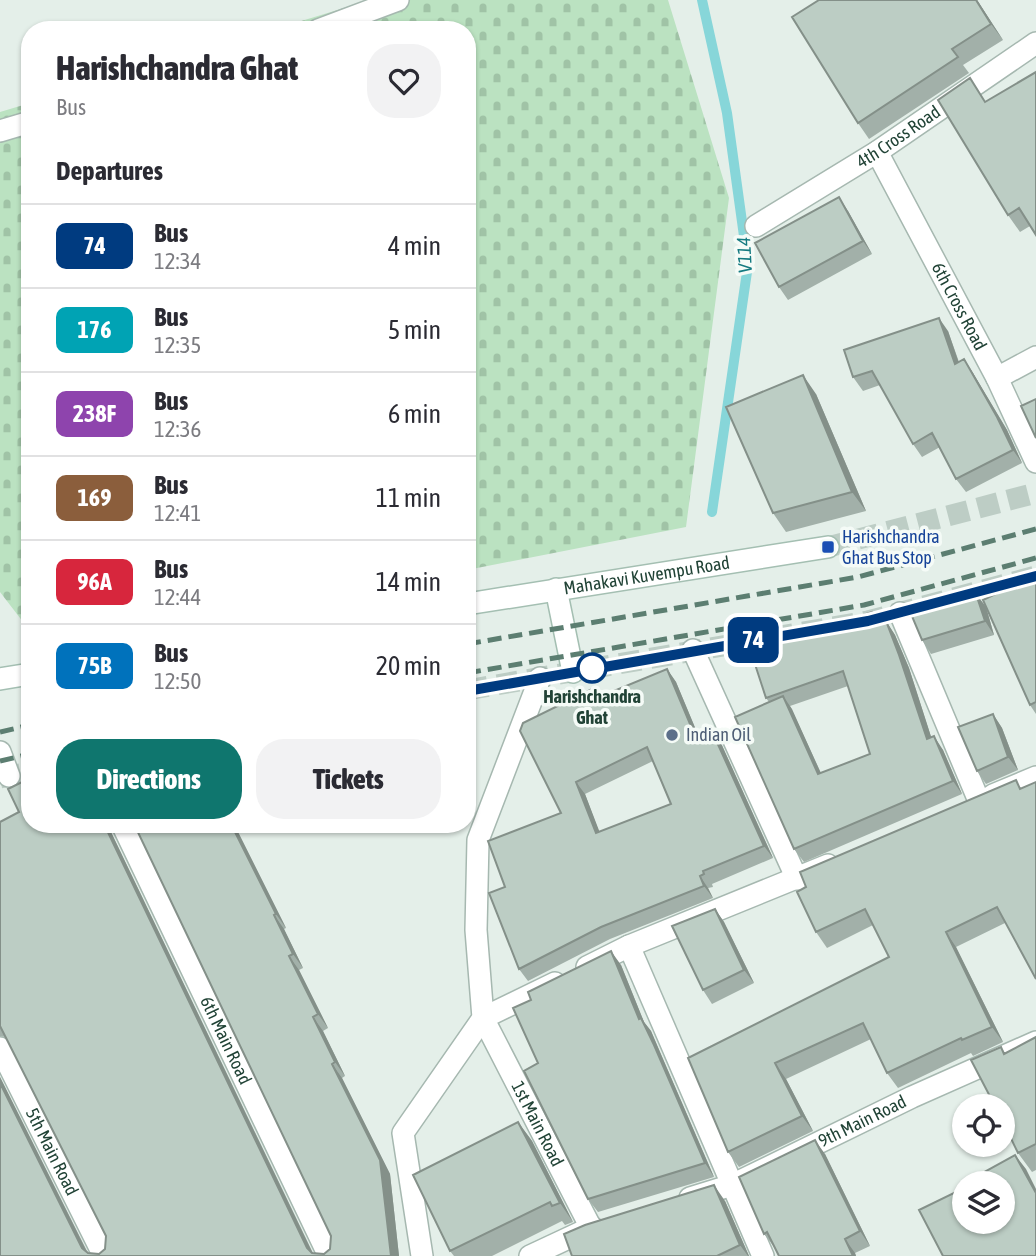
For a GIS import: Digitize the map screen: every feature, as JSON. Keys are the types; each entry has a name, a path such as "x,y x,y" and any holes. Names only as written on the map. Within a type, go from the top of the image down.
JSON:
{"street":[{"path":"342,21 398,0"},
{"name":"4th Cross Road","path":"756,226 877,152 1036,43"},
{"path":"0,131 21,125"},
{"name":"6th Cross Road","path":"877,152 997,378 1036,462"},
{"path":"997,378 1036,357"},
{"name":"Mahakavi Kuvempu Road","path":"476,602 828,547"},
{"path":"556,589 573,672"},
{"path":"900,613 979,801"},
{"path":"693,650 797,878"},
{"path":"0,679 21,676"},
{"path":"483,1018 475,930 478,840 540,677"},
{"path":"0,752 9,776"},
{"path":"955,811 1036,777"},
{"name":"6th Main Road","path":"126,833 329,1256"},
{"path":"422,1256 403,1133 483,1018 629,946 846,858"},
{"path":"629,946 763,1256"},
{"name":"1st Main Road","path":"483,1018 591,1228"},
{"name":"9th Main Road","path":"668,1205 732,1185 912,1097 1036,1042"},
{"name":"5th Main Road","path":"0,1048 104,1256"},
{"path":"530,1256 591,1228 617,1220"}],"green space":[{"path":"370,0 668,0 729,198 686,527 476,568 476,21 301,21"},
{"path":"21,106 21,619 0,592 0,112"}],"building":[{"path":"819,0 976,0 991,24 952,49 958,57 858,123 792,17"},
{"path":"1036,72 1036,235 1019,208 1008,215 938,100 970,78 985,102"},
{"path":"839,197 863,241 779,287 755,243"},
{"path":"939,318 955,364 964,359 1013,450 956,479 932,433 913,444 872,371 853,377 844,350"},
{"path":"803,375 852,492 773,513 726,407"},
{"path":"1036,399 1036,438 1021,406"},
{"path":"1035,575 1036,702 1030,705 983,600"},
{"path":"976,594 985,621 922,640 911,614"},
{"path":"872,612 876,624 886,621 927,739 934,736 953,781 794,849 735,717 783,696 818,774 870,754 843,671 766,698 751,652"},
{"path":"667,669 695,736 711,729 764,846 703,871 704,874 700,876 704,886 601,927 519,969 489,893 505,887 488,841 561,813 520,731 523,723 592,689 597,698","holes":["647,747 671,804 596,833 576,782"]},
{"path":"993,714 1008,757 977,771 958,727"},
{"path":"1016,780 1020,789 1036,782 1036,979 997,907 946,932 992,1027 962,1040 961,1038 887,1073 863,1023 775,1063 802,1116 728,1152 688,1058 889,957 865,909 816,932 797,892 806,887 800,872"},
{"path":"21,782 21,833 108,833 307,1248 312,1253 324,1254 330,1249 331,1236 138,833 236,833 293,954 289,956 318,1014 313,1017 335,1062 332,1064 380,1160 391,1256 0,1256 0,1083 82,1248 88,1253 99,1254 105,1249 106,1236 0,1026 0,822 19,812 8,789"},
{"path":"715,909 744,970 703,990 672,926"},
{"path":"611,951 705,1163 588,1199 524,1071 538,1063 513,1008 531,1000 528,992"},
{"path":"1036,1037 1036,1144 1018,1153 1015,1147 1015,1094 989,1094 971,1060 1001,1047 1004,1054"},
{"path":"518,1122 560,1203 552,1206 550,1202 450,1251 413,1175"},
{"path":"815,1140 860,1231 845,1239 853,1256 779,1256 767,1232 764,1234 739,1177"},
{"path":"1015,1155 1036,1193 1036,1256 943,1256 919,1210 952,1194 952,1234 1015,1234 1015,1171 986,1171"},
{"path":"714,1185 740,1245 717,1256 572,1256 564,1234"}],"waterway":[{"name":"V114","path":"702,0 727,113 748,265 712,512"}],"tunnel":[{"path":"828,547 1036,493"},
{"path":"476,688 868,621 1036,576"},
{"path":"0,778 21,774"}],"railway":[{"path":"476,642 858,577 1036,529"},
{"path":"476,671 864,605 1036,558"},
{"path":"0,732 21,727"},
{"path":"0,761 21,756"}],"bus line":[{"name":"74","path":"476,689 868,621 1036,576"}],"place":[{"name":"Harishchandra Ghat Bus Stop","path":"828,547"},
{"name":"Harishchandra Ghat","path":"592,668"},
{"name":"Indian Oil","path":"672,735"}]}
